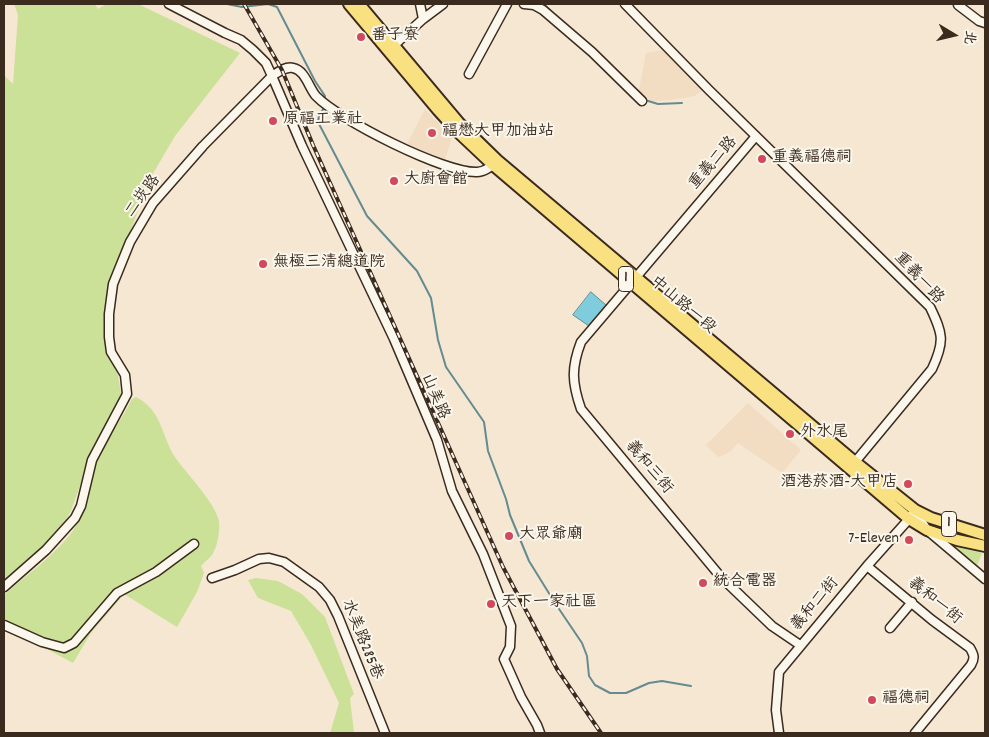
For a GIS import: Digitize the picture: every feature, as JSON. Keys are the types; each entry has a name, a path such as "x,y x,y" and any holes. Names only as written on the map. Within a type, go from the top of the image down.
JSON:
{"main road":[{"name":"中山路一段","path":"349,4 495,162 912,514"},
{"name":"中山路一段","path":"358,4 391,48"},
{"name":"中山路一段","path":"633,279 855,462 912,514 926,530"},
{"name":"1","path":"912,514 985,535"},
{"name":"1","path":"926,530 957,540 985,546"}],"street":[{"name":"山美路","path":"169,4 241,40 266,63 302,146 394,339 437,440 452,491 483,554 511,626 510,647 504,659 521,698 540,733"},
{"path":"420,4 423,19"},
{"path":"391,48 443,4"},
{"path":"469,74 507,4"},
{"path":"524,4 534,5 543,10 592,52 642,101"},
{"name":"重義二路","path":"625,4 756,136 633,279"},
{"path":"958,4 985,24"},
{"name":"二崁路","path":"4,587 46,550 75,518 81,506 92,460 127,394 125,375 111,352 109,314 113,284 130,242 153,203 203,146 272,76 286,68 292,67 300,71 317,97 335,110 366,130 446,166 478,172 495,162"},
{"name":"重義一路","path":"756,136 930,307 938,322 942,338 939,353 932,369 855,462"},
{"name":"義和三街","path":"633,279 581,342 575,358 573,375 581,409 720,576 772,626 800,646"},
{"name":"義和二街","path":"778,733 776,710 779,672 912,514"},
{"name":"中山路一段","path":"926,530 985,578"},
{"path":"4,625 42,642 64,648 74,642 117,593 156,572 194,544"},
{"name":"水美路285巷","path":"212,578 260,559 270,558 284,562 319,586 334,608 385,733"},
{"name":"義和一街","path":"867,566 932,620 970,648 974,654 974,659 951,690 915,733"},
{"path":"890,628 912,602"}],"shaded area":[{"path":"663,50 703,90 694,96 671,100 652,101 638,95 646,53"},
{"path":"425,109 452,138 445,160 407,144"},
{"path":"748,403 801,450 782,473 738,443 730,452 718,457 706,445"}],"green space":[{"path":"14,4 95,4 98,9 106,4 138,4 240,53 175,136 148,182 110,289 110,330 121,393 116,410 91,455 71,511 61,528 32,558 4,582 4,75 13,84 18,15"},
{"path":"136,397 151,408 156,415 173,454 211,504 219,521 218,541 213,553 201,566 204,573 197,592 177,627 124,594 91,633 73,663 4,628 4,595 50,556 74,529 82,513 93,471 100,454 132,399"},
{"path":"952,542 982,553 977,566 951,545"},
{"path":"256,578 278,581 302,594 325,617 354,694 350,698 354,733 330,733 339,703 311,645 291,611 258,598 248,580"}],"water":[{"path":"591,292 606,305 589,326 573,315"}],"waterway":[{"path":"227,4 242,7 268,4 277,7 315,81 325,96 325,101"},
{"path":"544,4 556,17"},
{"path":"645,100 658,104 682,103"},
{"path":"325,106 318,122 367,216 417,271 431,298 438,340 446,367 484,422 488,451 510,515 529,561 582,643 587,656 589,676 595,685 610,693 626,693 649,683 662,681 691,686"}],"railway":[{"path":"244,4 282,70 313,145 503,567 557,669 601,733"}],"place":[{"name":"番子寮","path":"361,37"},
{"name":"原福工業社","path":"273,121"},
{"name":"福懋大甲加油站","path":"432,133"},
{"name":"重義福德祠","path":"762,159"},
{"name":"大廚會館","path":"394,181"},
{"name":"無極三清總道院","path":"263,264"},
{"name":"外水尾","path":"790,434"},
{"name":"酒港菸酒-大甲店","path":"908,484"},
{"name":"大眾爺廟","path":"509,536"},
{"name":"7-Eleven","path":"909,540"},
{"name":"統合電器","path":"703,583"},
{"name":"天下一家社區","path":"491,604"},
{"name":"福德祠","path":"872,700"}]}
